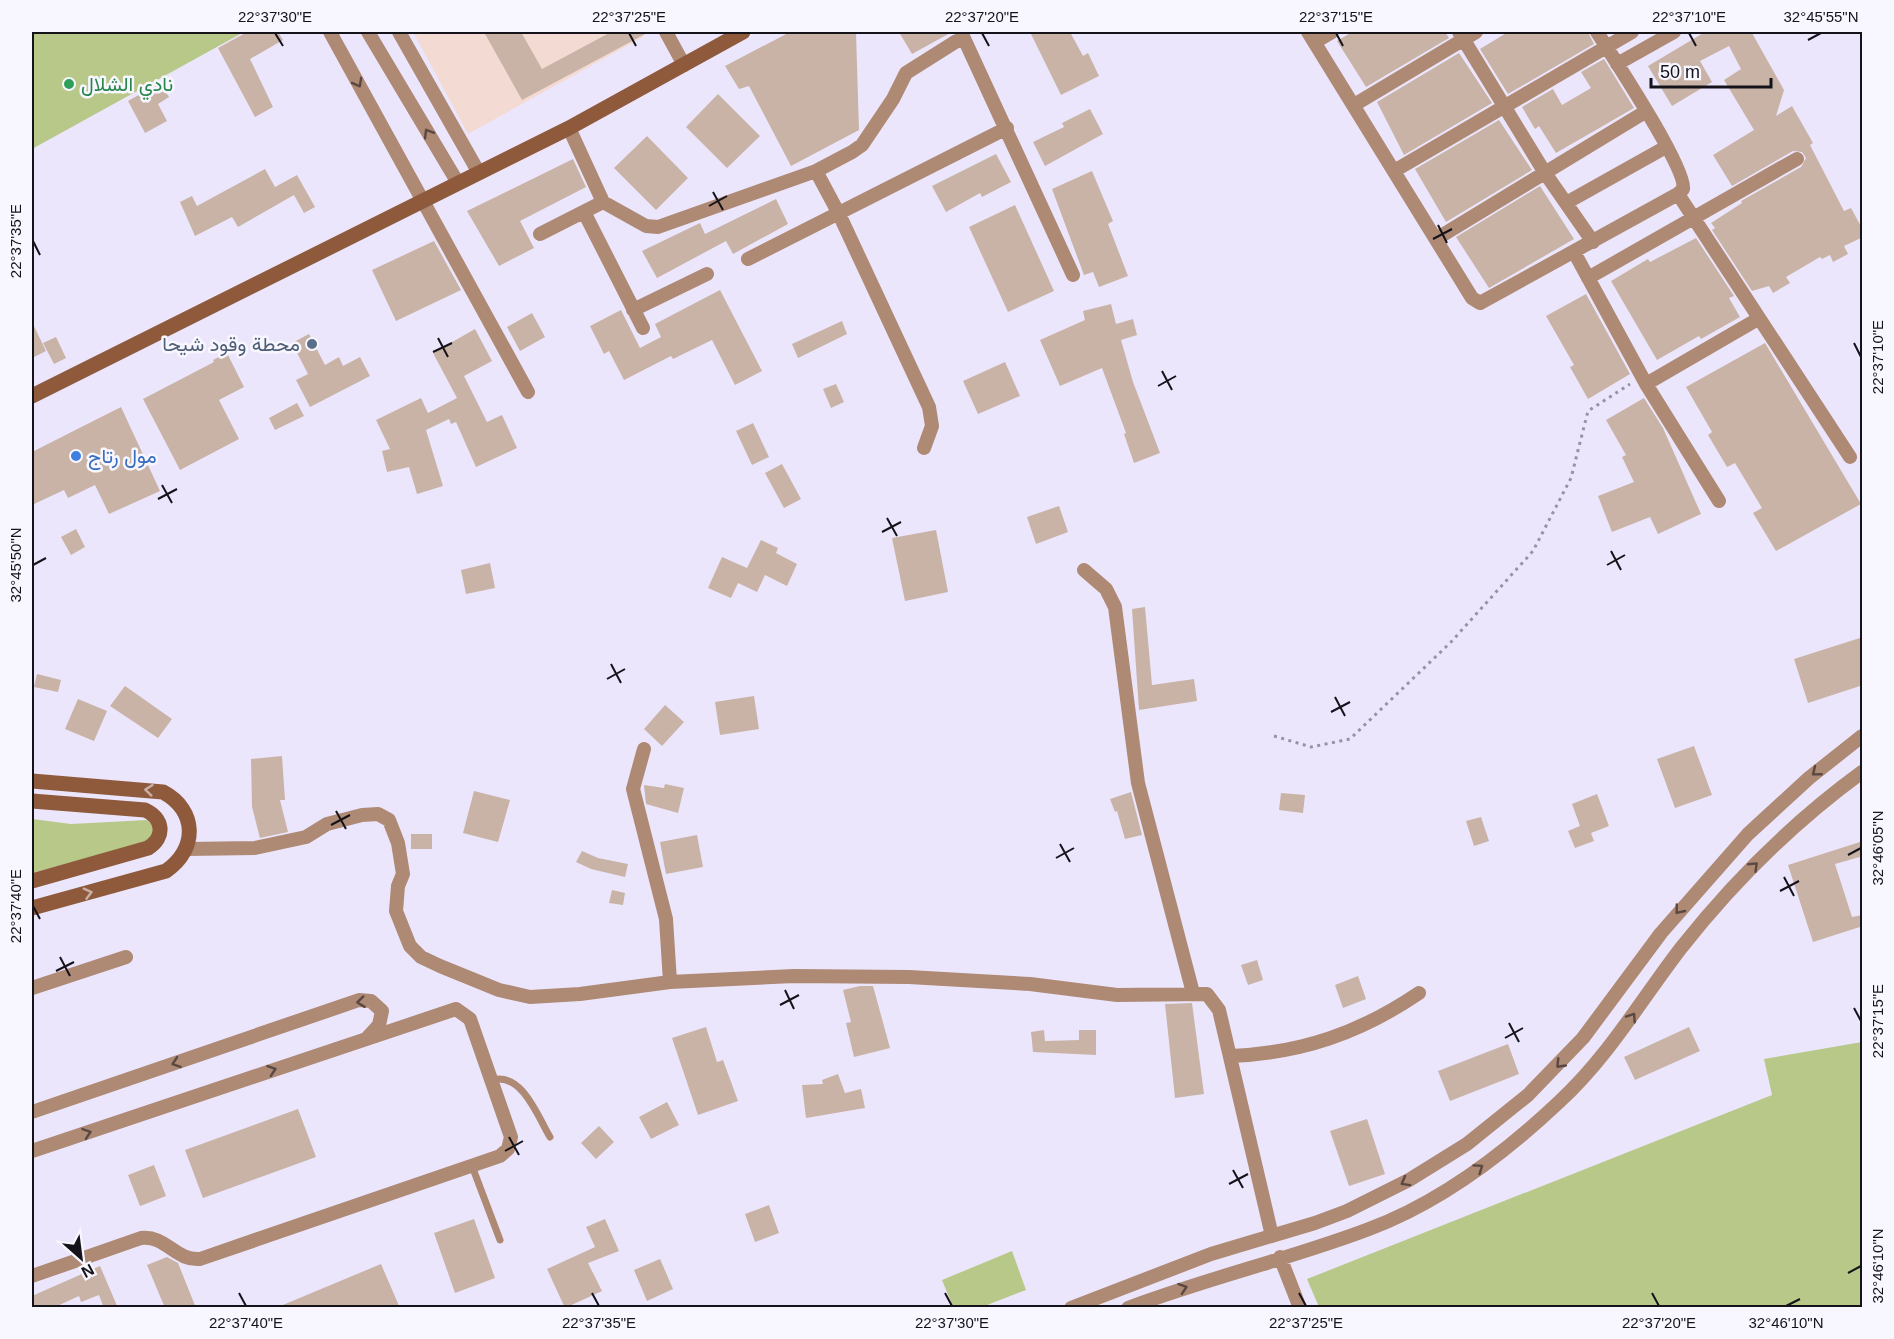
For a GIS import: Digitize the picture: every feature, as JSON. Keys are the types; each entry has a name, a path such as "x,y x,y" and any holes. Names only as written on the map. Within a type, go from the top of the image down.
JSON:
{"main road":[{"path":"32,396 569,128 744,32"},
{"path":"32,781 163,792 179,803 185,811 190,830 182,858 166,871 32,908"},
{"path":"32,801 145,810 156,816 161,828 158,840 148,848 32,881"}],"street":[{"path":"330,32 528,392"},
{"path":"368,32 458,183"},
{"path":"399,32 479,173"},
{"path":"666,32 684,65"},
{"path":"1332,32 1311,37 1472,297 1480,303 1678,194 1684,183 1646,112 1597,32"},
{"path":"1354,105 1461,35 1476,32"},
{"path":"1394,171 1632,32"},
{"path":"1617,64 1674,32"},
{"path":"569,128 603,202 646,226 658,226 816,171 862,145 893,99 906,73 962,34 1074,275"},
{"path":"1461,35 1545,173 1593,242"},
{"path":"1436,239 1646,112"},
{"path":"748,259 1007,128"},
{"path":"1566,203 1666,147"},
{"path":"1588,278 1797,159"},
{"path":"816,171 839,214 929,407 932,426 924,448"},
{"path":"1678,194 1850,457"},
{"path":"540,234 603,202"},
{"path":"584,212 643,328"},
{"path":"1574,252 1644,380 1719,501"},
{"path":"633,310 707,274"},
{"path":"1644,380 1758,319"},
{"path":"1084,570 1106,589 1116,608 1138,783 1193,993"},
{"path":"1071,1308 1211,1254 1347,1211 1409,1180 1467,1144 1528,1095 1583,1038 1661,933 1720,863 1778,805 1863,736"},
{"path":"644,749 633,789 666,919 670,982"},
{"path":"1128,1308 1370,1229 1402,1214 1464,1178 1545,1115 1601,1057 1682,948 1747,873 1817,808 1863,772"},
{"path":"186,849 255,848 306,837 327,824 362,815 378,814 389,820 398,843 403,874 398,886 396,911 410,946 421,957 499,990 530,997 580,994 670,982 794,976 909,977 1030,984 1117,995 1207,994 1217,1004 1231,1056 1272,1236"},
{"path":"32,988 126,957"},
{"path":"1231,1056 1297,1050 1330,1041 1391,1012 1419,993"},
{"path":"32,1112 359,1000 371,1000 382,1011 406,1024"},
{"path":"32,1151 450,1009 462,1011 470,1019 509,1132 510,1143 500,1156 200,1259 179,1256 159,1240 141,1238 32,1276"},
{"path":"366,1038 379,1025 382,1011"},
{"path":"1528,1095 1545,1115"},
{"path":"1280,1257 1300,1308"}],"lane":[{"path":"492,1080 505,1078 517,1084 550,1137"},
{"path":"472,1166 500,1240"}],"path":[{"path":"1274,736 1311,747 1350,739 1370,723 1451,642 1533,551 1571,478 1588,411 1644,380"}],"shaded area":[{"path":"413,32 640,32 643,37 468,134"}],"green space":[{"name":"نادي الشلال","path":"32,32 244,32 32,149"},
{"path":"32,819 71,824 147,820 158,830 147,842 32,873"},
{"path":"1862,1042 1862,1307 1319,1307 1307,1279 1772,1095 1764,1059"},
{"path":"1012,1251 1026,1290 982,1307 953,1307 942,1280"}],"building":[{"path":"247,32 278,32 283,40 250,59 273,107 255,117 218,48"},
{"path":"484,32 521,32 542,69 611,32 649,32 522,100"},
{"path":"790,32 856,32 859,130 791,166 749,86 739,89 725,66"},
{"path":"899,32 952,32 912,54"},
{"path":"1030,32 1070,32 1083,56 1088,53 1099,76 1061,95"},
{"path":"1352,32 1445,32 1449,38 1366,87 1337,41"},
{"path":"1508,32 1588,32 1594,44 1508,94 1480,49"},
{"path":"1705,32 1755,32 1752,33 1784,90 1776,116 1792,106 1813,143 1810,145 1844,211 1851,208 1863,230 1863,237 1844,246 1848,254 1833,262 1830,255 1822,259 1820,257 1786,277 1790,283 1773,293 1769,286 1752,291 1712,230 1715,228 1711,223 1742,203 1741,201 1801,167 1806,158 1802,152 1793,151 1732,186 1713,155 1754,130 1724,80 1741,69 1729,46 1700,61 1712,82 1672,106 1648,66"},
{"path":"1459,53 1492,103 1404,155 1377,102"},
{"path":"1604,59 1634,108 1556,153 1539,126 1535,129 1522,107 1553,89 1562,105 1591,88 1581,72"},
{"path":"160,83 169,97 158,104 167,121 145,133 128,101"},
{"path":"718,94 760,136 727,168 686,127"},
{"path":"1090,109 1103,134 1045,166 1033,142 1064,127 1062,123"},
{"path":"1499,120 1532,170 1446,222 1415,169"},
{"path":"647,136 688,178 656,210 614,168"},
{"path":"996,154 1011,182 982,197 980,193 946,212 932,186"},
{"path":"573,159 586,187 520,221 534,248 499,266 467,211"},
{"path":"265,169 275,187 297,175 315,207 304,213 294,195 238,227 232,217 195,236 180,202 192,196 197,206"},
{"path":"1092,171 1113,221 1108,224 1128,276 1099,287 1093,272 1084,275 1052,189"},
{"path":"1540,186 1574,239 1489,288 1456,237"},
{"path":"776,199 788,224 733,254 726,241 657,278 642,251 700,223 705,234"},
{"path":"1015,205 1054,291 1008,312 969,227"},
{"path":"1696,238 1734,296 1729,298 1740,317 1701,339 1699,336 1657,360 1611,281 1648,259 1650,262"},
{"path":"434,241 461,290 396,321 372,270"},
{"path":"720,290 762,371 735,385 712,340 673,359 671,356 624,380 609,351 604,354 590,326 621,310 640,348 661,337 655,324"},
{"path":"1586,294 1630,374 1588,399 1570,367 1574,365 1546,316"},
{"path":"1111,304 1116,324 1133,319 1137,335 1121,340 1133,382 1160,453 1134,463 1124,434 1126,433 1102,368 1060,386 1040,340 1085,320 1083,311"},
{"path":"532,313 545,337 520,351 507,327"},
{"path":"842,321 847,334 798,358 792,344"},
{"path":"32,322 46,351 32,358"},
{"path":"475,329 492,361 464,376 487,422 502,415 517,448 476,467 456,422 451,424 449,419 426,430 443,486 417,494 409,467 387,472 382,451 390,449 376,420 421,398 428,413 457,398 433,353"},
{"path":"309,334 325,365 339,357 343,366 360,357 370,376 310,407 296,380 308,374 292,343"},
{"path":"56,337 66,358 54,364 43,343"},
{"path":"1765,343 1861,504 1776,551 1753,513 1762,508 1735,463 1727,467 1708,435 1712,432 1686,387"},
{"path":"227,353 244,387 219,400 239,439 180,470 143,399"},
{"path":"1005,362 1020,396 978,414 963,381"},
{"path":"836,384 844,402 831,408 823,389"},
{"path":"1644,398 1663,428 1701,514 1658,534 1650,517 1612,532 1598,496 1634,482 1622,457 1626,455 1606,420"},
{"path":"297,403 304,416 275,430 269,418"},
{"path":"121,407 160,491 109,514 95,485 68,498 64,490 32,505 32,452"},
{"path":"753,423 769,457 752,465 736,431"},
{"path":"782,464 801,499 784,508 765,473"},
{"path":"1059,506 1068,532 1036,544 1027,517"},
{"path":"76,529 85,547 71,555 61,537"},
{"path":"936,530 948,592 905,601 892,538"},
{"path":"761,540 778,548 776,553 797,564 787,586 765,575 757,592 738,583 731,598 708,588 722,557 747,568"},
{"path":"490,563 495,588 466,594 461,570"},
{"path":"1145,607 1152,685 1194,679 1197,701 1139,710 1132,609"},
{"path":"1863,637 1863,685 1808,703 1794,659"},
{"path":"37,674 61,680 58,692 34,687"},
{"path":"125,686 172,719 158,738 110,706"},
{"path":"754,696 759,729 720,735 715,702"},
{"path":"78,699 107,711 94,741 65,729"},
{"path":"665,705 684,722 662,746 644,729"},
{"path":"1694,746 1712,795 1675,808 1657,759"},
{"path":"282,756 285,800 280,800 288,832 260,838 252,807 251,759"},
{"path":"665,784 684,788 678,813 646,804 644,785 664,788"},
{"path":"474,791 510,800 498,842 463,833"},
{"path":"1131,792 1142,835 1125,839 1117,811 1115,812 1110,799"},
{"path":"1281,793 1305,795 1303,813 1279,810"},
{"path":"1597,794 1609,826 1591,833 1594,841 1575,848 1568,831 1580,826 1572,804"},
{"path":"1481,817 1489,841 1474,846 1466,821"},
{"path":"411,834 432,834 432,849 411,849"},
{"path":"697,835 703,867 666,874 660,842"},
{"path":"1863,841 1863,856 1835,864 1852,917 1863,915 1863,926 1813,942 1788,865"},
{"path":"582,851 598,858 628,864 625,877 591,869 576,862"},
{"path":"612,890 625,893 623,905 609,903"},
{"path":"1257,960 1263,980 1248,985 1241,965"},
{"path":"1358,976 1366,999 1343,1008 1335,985"},
{"path":"873,986 890,1048 854,1057 846,1023 851,1022 843,990"},
{"path":"1192,1003 1204,1094 1175,1098 1165,1004"},
{"path":"706,1027 717,1062 723,1060 738,1101 698,1115 672,1038"},
{"path":"1689,1027 1700,1051 1635,1080 1624,1057"},
{"path":"1044,1030 1045,1041 1079,1040 1079,1030 1096,1030 1096,1055 1033,1052 1031,1032"},
{"path":"1508,1044 1519,1074 1450,1101 1438,1071"},
{"path":"838,1074 845,1093 861,1089 865,1108 806,1118 802,1085 823,1084 822,1080"},
{"path":"667,1102 679,1125 651,1139 639,1117"},
{"path":"298,1109 316,1157 203,1198 185,1150"},
{"path":"1367,1119 1385,1174 1349,1186 1330,1131"},
{"path":"599,1126 614,1142 596,1159 581,1143"},
{"path":"154,1165 166,1196 140,1206 128,1175"},
{"path":"769,1205 779,1233 755,1242 745,1214"},
{"path":"474,1219 495,1278 455,1293 434,1233"},
{"path":"605,1219 619,1251 588,1263 602,1291 565,1308 547,1269 595,1247 586,1227"},
{"path":"167,1257 178,1263 196,1308 165,1308 147,1265"},
{"path":"660,1259 673,1289 647,1301 634,1270"},
{"path":"381,1264 400,1308 278,1308 278,1307"},
{"path":"100,1266 118,1308 104,1308 99,1295 81,1302 79,1296 53,1308 32,1308 32,1296"}],"place":[{"name":"نادي الشلال","path":"69,84"},
{"name":"محطة وقود شيحا","path":"312,344"},
{"name":"مول رتاج","path":"76,456"}]}
